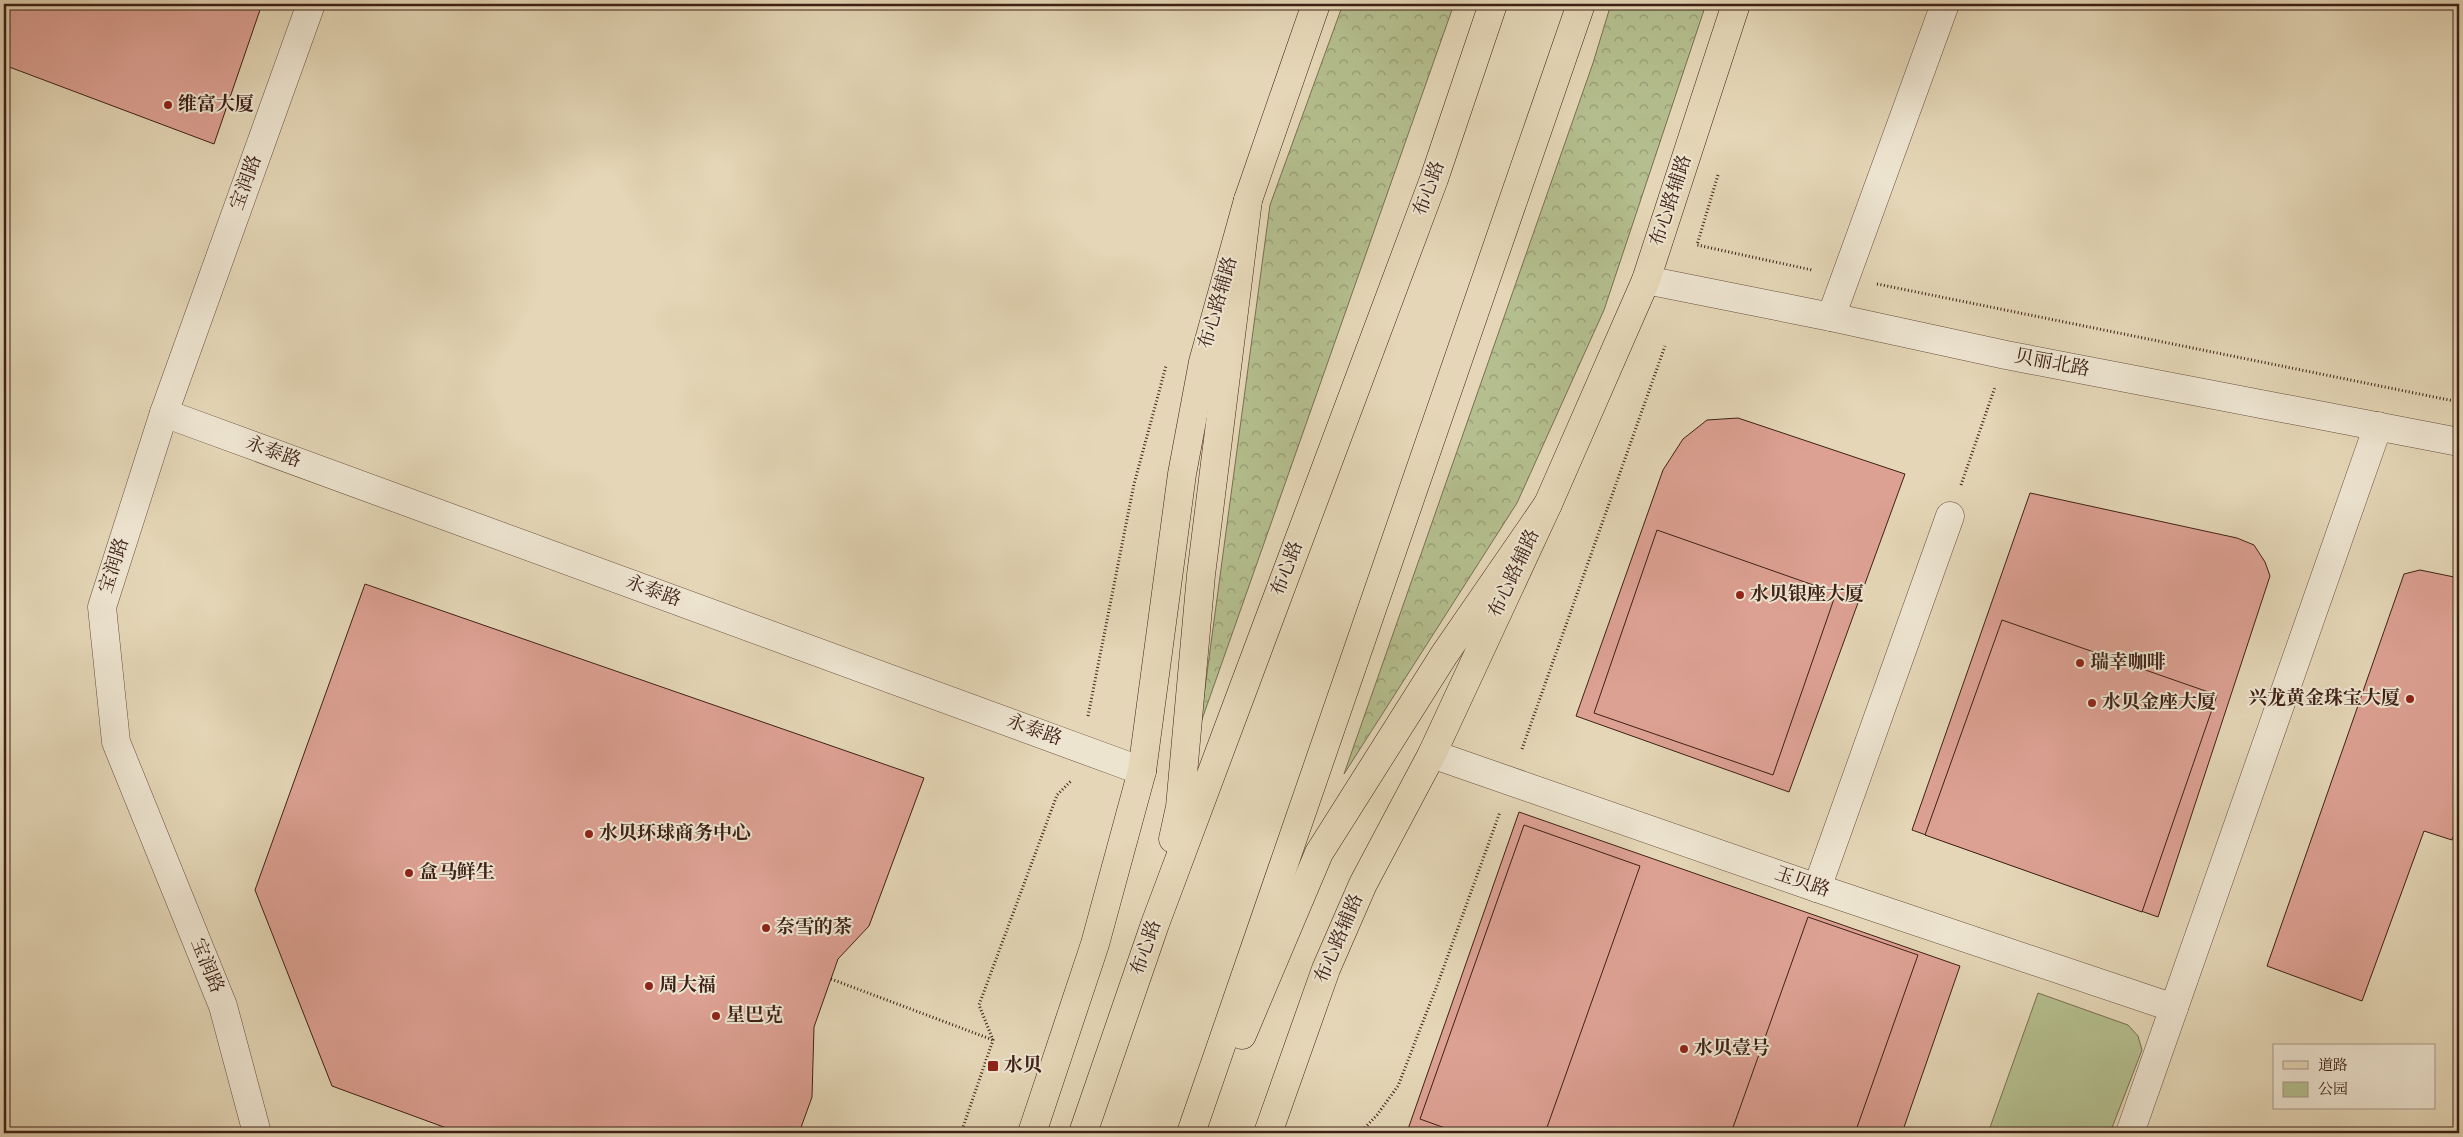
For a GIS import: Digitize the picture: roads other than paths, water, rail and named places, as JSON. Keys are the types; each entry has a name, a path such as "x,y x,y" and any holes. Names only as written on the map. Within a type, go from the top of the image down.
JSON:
{"main road":[{"name":"布心路辅路","path":"1032,1133 1094,944 1142,771 1182,474 1201,372 1248,200 1316,4"},
{"name":"布心路","path":"1083,1133 1155,924 1434,179 1493,4"},
{"path":"1191,1133 1581,4"},
{"name":"布心路辅路","path":"1269,1133 1330,960 1363,884 1432,754 1548,504 1646,280 1736,4"},
{"path":"1155,924 1180,807 1201,574 1248,200"},
{"path":"1201,1133 1319,853 1444,655 1548,504"}],"street":[{"name":"宝润路","path":"257,1133 222,1006 116,742 102,607 164,414 311,4"},
{"path":"1831,317 1945,4"},
{"name":"贝丽北路","path":"1646,280 1831,317 2006,355 2459,442"},
{"name":"永泰路","path":"164,414 1142,771"},
{"path":"2130,1133 2378,426"},
{"path":"1817,888 1950,516"},
{"name":"玉贝路","path":"1432,754 1817,888 2174,1008"}],"place":[{"name":"维富大厦","path":"168,105"},
{"name":"水贝银座大厦","path":"1740,595"},
{"name":"瑞幸咖啡","path":"2080,663"},
{"name":"兴龙黄金珠宝大厦","path":"2410,699"},
{"name":"水贝金座大厦","path":"2092,703"},
{"name":"水贝环球商务中心","path":"589,834"},
{"name":"盒马鲜生","path":"409,873"},
{"name":"奈雪的茶","path":"766,928"},
{"name":"周大福","path":"649,986"},
{"name":"星巴克","path":"716,1016"},
{"name":"水贝壹号","path":"1684,1049"},
{"name":"水贝","path":"993,1066"}]}
